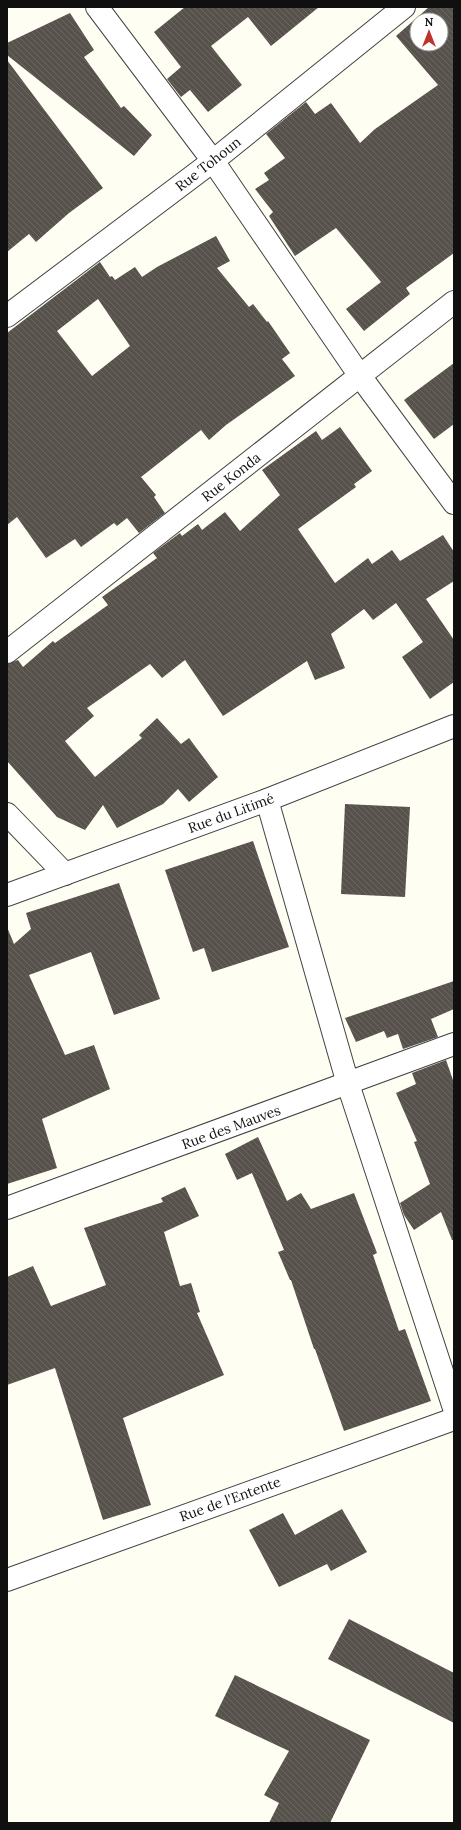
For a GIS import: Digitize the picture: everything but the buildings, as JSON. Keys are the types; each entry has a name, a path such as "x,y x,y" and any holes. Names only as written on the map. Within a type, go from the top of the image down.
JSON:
{"street":[{"path":"97,7 213,161 360,376 454,503"},
{"name":"Rue Tohoun","path":"7,316 213,161 404,7"},
{"name":"Rue Konda","path":"7,652 454,302"},
{"name":"Rue du Litimé","path":"7,895 267,800 454,726"},
{"path":"267,800 348,1084 454,1408"},
{"path":"7,814 65,874"},
{"name":"Rue des Mauves","path":"7,1208 454,1044"},
{"name":"Rue de l'Entente","path":"7,1580 454,1419"}]}
